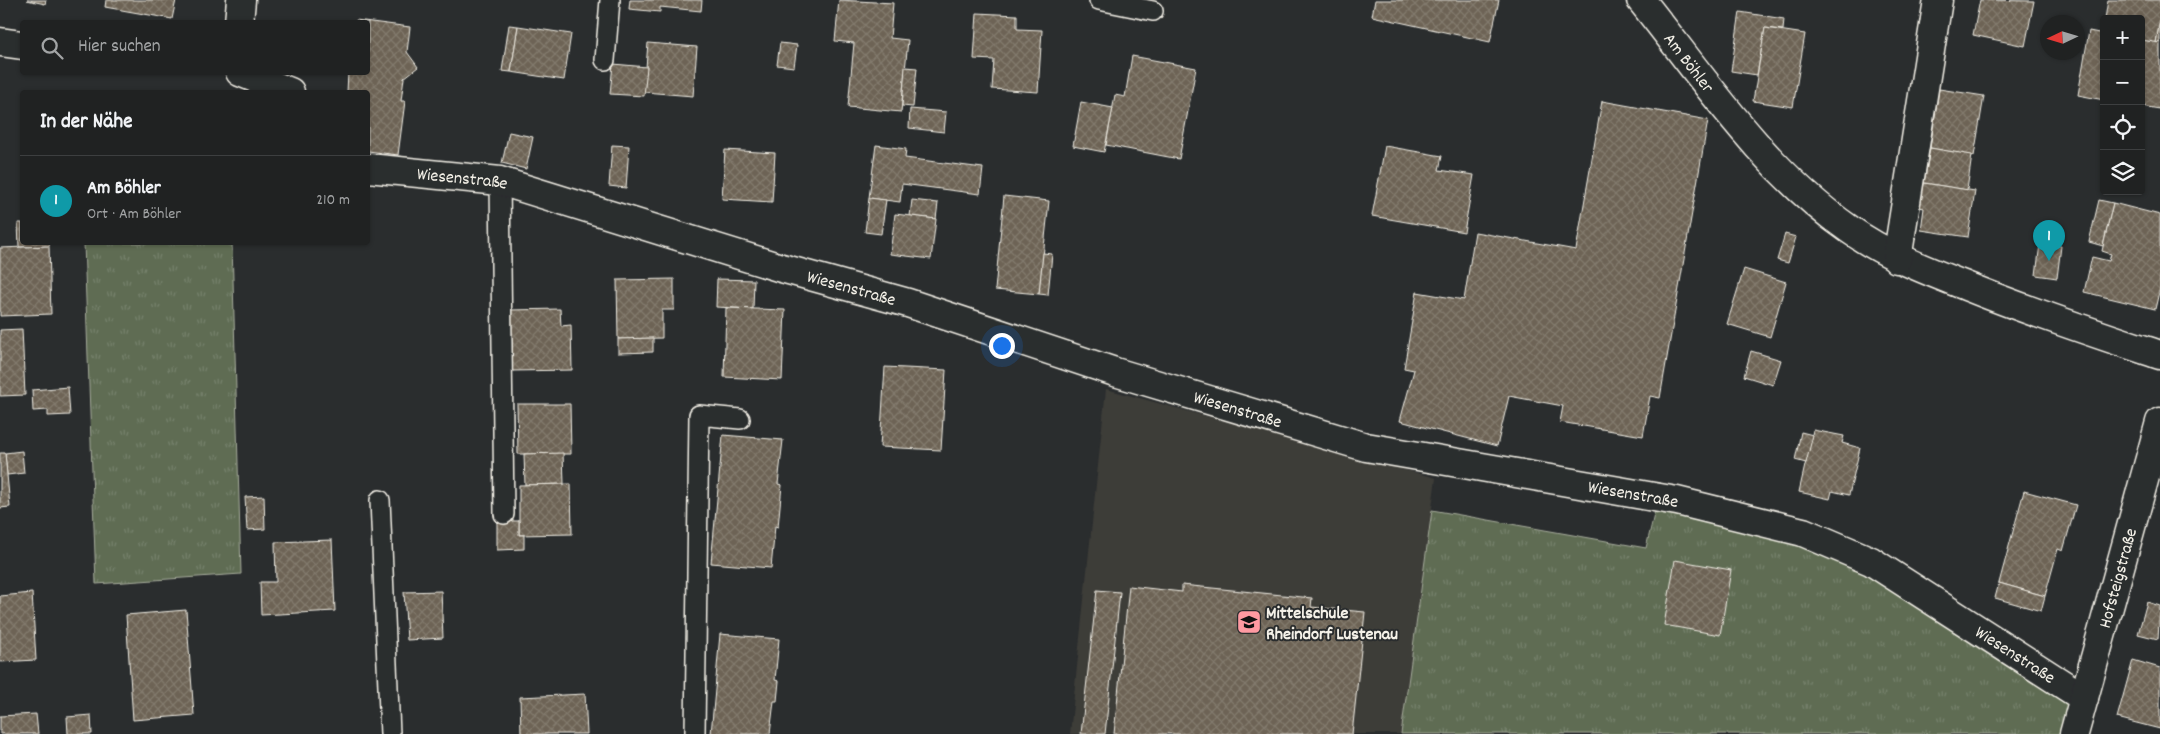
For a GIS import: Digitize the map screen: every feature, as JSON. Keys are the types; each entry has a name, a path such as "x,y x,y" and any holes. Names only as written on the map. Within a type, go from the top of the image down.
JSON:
{"street":[{"path":"240,20 241,0"},
{"name":"Am Böhler","path":"1641,0 1760,150 1801,190 1848,229 1898,259 2015,306 2160,355"},
{"path":"1898,259 1938,0"},
{"path":"0,42 20,45"},
{"path":"248,75 285,90"},
{"name":"Wiesenstraße","path":"370,168 500,181 778,267 908,303 1115,372 1366,447 1677,501 1803,532 1871,561 2084,698"},
{"name":"Hofsteigstraße","path":"2074,734 2160,422"}],"lane":[{"path":"605,60 610,0"},
{"path":"1099,0 1153,11"},
{"path":"500,181 504,514"},
{"path":"695,734 699,415 740,419"},
{"path":"380,500 390,734"}],"shaded area":[{"name":"Mittelschule Rheindorf Lustenau","path":"1106,389 1436,478 1401,734 1070,734"}],"green space":[{"path":"84,245 232,245 241,574 96,584"},
{"path":"1658,498 1819,538 2084,698 2074,734 1401,734 1432,510 1646,548"}],"building":[{"path":"27,0 46,0 45,4"},
{"path":"106,0 176,0 172,19 105,7"},
{"path":"630,0 702,0 701,11 660,7 660,12 629,9"},
{"path":"839,0 893,3 890,38 908,40 901,112 848,107 854,43 835,41"},
{"path":"1375,0 1499,0 1490,42 1372,16"},
{"path":"1980,0 2034,1 2025,46 1973,35"},
{"path":"2108,0 2160,0 2160,20 2156,43 2145,41 2145,15 2106,15"},
{"path":"1740,12 1784,19 1783,30 1765,28 1757,75 1731,71"},
{"path":"977,13 1017,15 1017,29 1042,30 1038,92 992,89 994,60 974,59"},
{"path":"2160,20 2160,43 2156,43"},
{"path":"370,22 410,27 407,52 418,67 404,78 401,101 405,101 398,155 370,151 370,90 347,90 348,75 370,75"},
{"path":"509,25 518,26 511,72 502,71"},
{"path":"518,26 571,34 564,80 511,72"},
{"path":"1765,28 1805,34 1793,107 1753,101"},
{"path":"2089,31 2100,33 2100,99 2078,95"},
{"path":"2145,41 2160,43 2160,109 2145,107"},
{"path":"648,43 697,47 693,96 644,92"},
{"path":"780,43 797,45 794,67 777,65"},
{"path":"1132,56 1196,68 1179,159 1106,145 1115,95 1125,97"},
{"path":"613,64 647,67 644,96 610,94"},
{"path":"905,67 917,68 913,107 902,106"},
{"path":"1939,89 1984,96 1974,156 1930,148"},
{"path":"1602,101 1708,120 1660,398 1650,396 1643,436 1560,422 1563,406 1509,396 1497,446 1400,421 1414,370 1404,368 1417,292 1464,300 1475,232 1576,250"},
{"path":"1081,102 1113,108 1104,152 1073,146"},
{"path":"910,109 946,112 944,132 909,128"},
{"path":"509,132 533,137 526,169 502,163"},
{"path":"612,145 629,146 626,188 609,186"},
{"path":"876,145 906,149 905,158 983,168 980,194 902,184 900,202 869,198"},
{"path":"1385,146 1442,156 1439,170 1474,175 1464,232 1372,216"},
{"path":"1930,148 1972,155 1967,190 1924,183"},
{"path":"725,150 775,153 772,202 722,199"},
{"path":"1924,183 1975,191 1968,237 1921,230 1924,208 1920,207"},
{"path":"1004,196 1049,201 1039,294 995,290"},
{"path":"869,198 886,200 881,234 865,232"},
{"path":"912,200 938,203 936,219 910,216"},
{"path":"2099,200 2113,203 2103,246 2089,242"},
{"path":"2113,203 2160,215 2160,288 2155,309 2084,292 2092,257 2109,261 2111,254 2102,251"},
{"path":"895,214 936,219 931,259 890,254"},
{"path":"18,223 20,223 20,245 49,245 49,246 19,247"},
{"path":"1785,234 1796,237 1788,263 1777,260"},
{"path":"2040,244 2061,246 2057,278 2036,275"},
{"path":"49,246 51,314 0,316 0,248"},
{"path":"1043,253 1052,254 1048,295 1039,294"},
{"path":"1744,269 1786,282 1770,337 1727,324"},
{"path":"674,279 674,310 662,310 662,338 618,339 617,280"},
{"path":"717,279 754,280 753,309 716,307"},
{"path":"726,308 785,310 782,380 724,377"},
{"path":"560,309 561,326 571,325 572,370 512,371 511,310"},
{"path":"22,329 25,395 0,396 0,330"},
{"path":"653,338 653,352 618,353 618,339"},
{"path":"1751,351 1781,360 1773,385 1744,376"},
{"path":"885,367 946,370 941,450 880,447"},
{"path":"68,387 70,415 48,416 48,410 33,411 32,390"},
{"path":"517,404 570,404 571,454 518,454"},
{"path":"1813,430 1844,436 1842,443 1860,448 1849,495 1832,491 1830,499 1799,492"},
{"path":"1801,432 1813,435 1806,463 1795,460"},
{"path":"723,435 783,440 778,484 782,485 778,527 775,526 771,568 711,563"},
{"path":"22,451 24,473 7,475 5,453"},
{"path":"0,453 5,453 10,507 0,508"},
{"path":"563,453 564,484 525,485 524,454"},
{"path":"571,484 572,534 519,535 519,485"},
{"path":"2024,491 2076,505 2063,551 2058,549 2045,596 1999,583"},
{"path":"264,496 265,529 247,530 245,497"},
{"path":"497,521 519,521 519,535 524,535 524,549 497,550"},
{"path":"332,540 335,611 261,615 260,582 276,582 275,542"},
{"path":"1675,560 1731,570 1720,635 1664,625"},
{"path":"1999,583 2045,596 2041,611 1995,598"},
{"path":"1182,585 1312,598 1311,607 1365,612 1352,734 1114,734 1129,586 1182,592"},
{"path":"1097,590 1120,592 1105,734 1081,734"},
{"path":"441,591 443,638 407,640 404,592"},
{"path":"32,593 36,660 0,662 0,596"},
{"path":"2147,602 2160,606 2158,639 2138,634"},
{"path":"186,610 194,715 133,720 126,615"},
{"path":"720,634 779,639 775,680 779,681 777,701 774,701 770,734 711,734"},
{"path":"2133,660 2160,668 2160,729 2117,718"},
{"path":"585,694 587,734 521,734 520,697"},
{"path":"36,714 38,734 0,734 0,716"},
{"path":"91,715 92,734 68,734 67,717"}],"place":[{"name":"Am Böhler","path":"2049,261"},
{"name":"Mittelschule Rheindorf Lustenau","path":"1249,622"}]}
